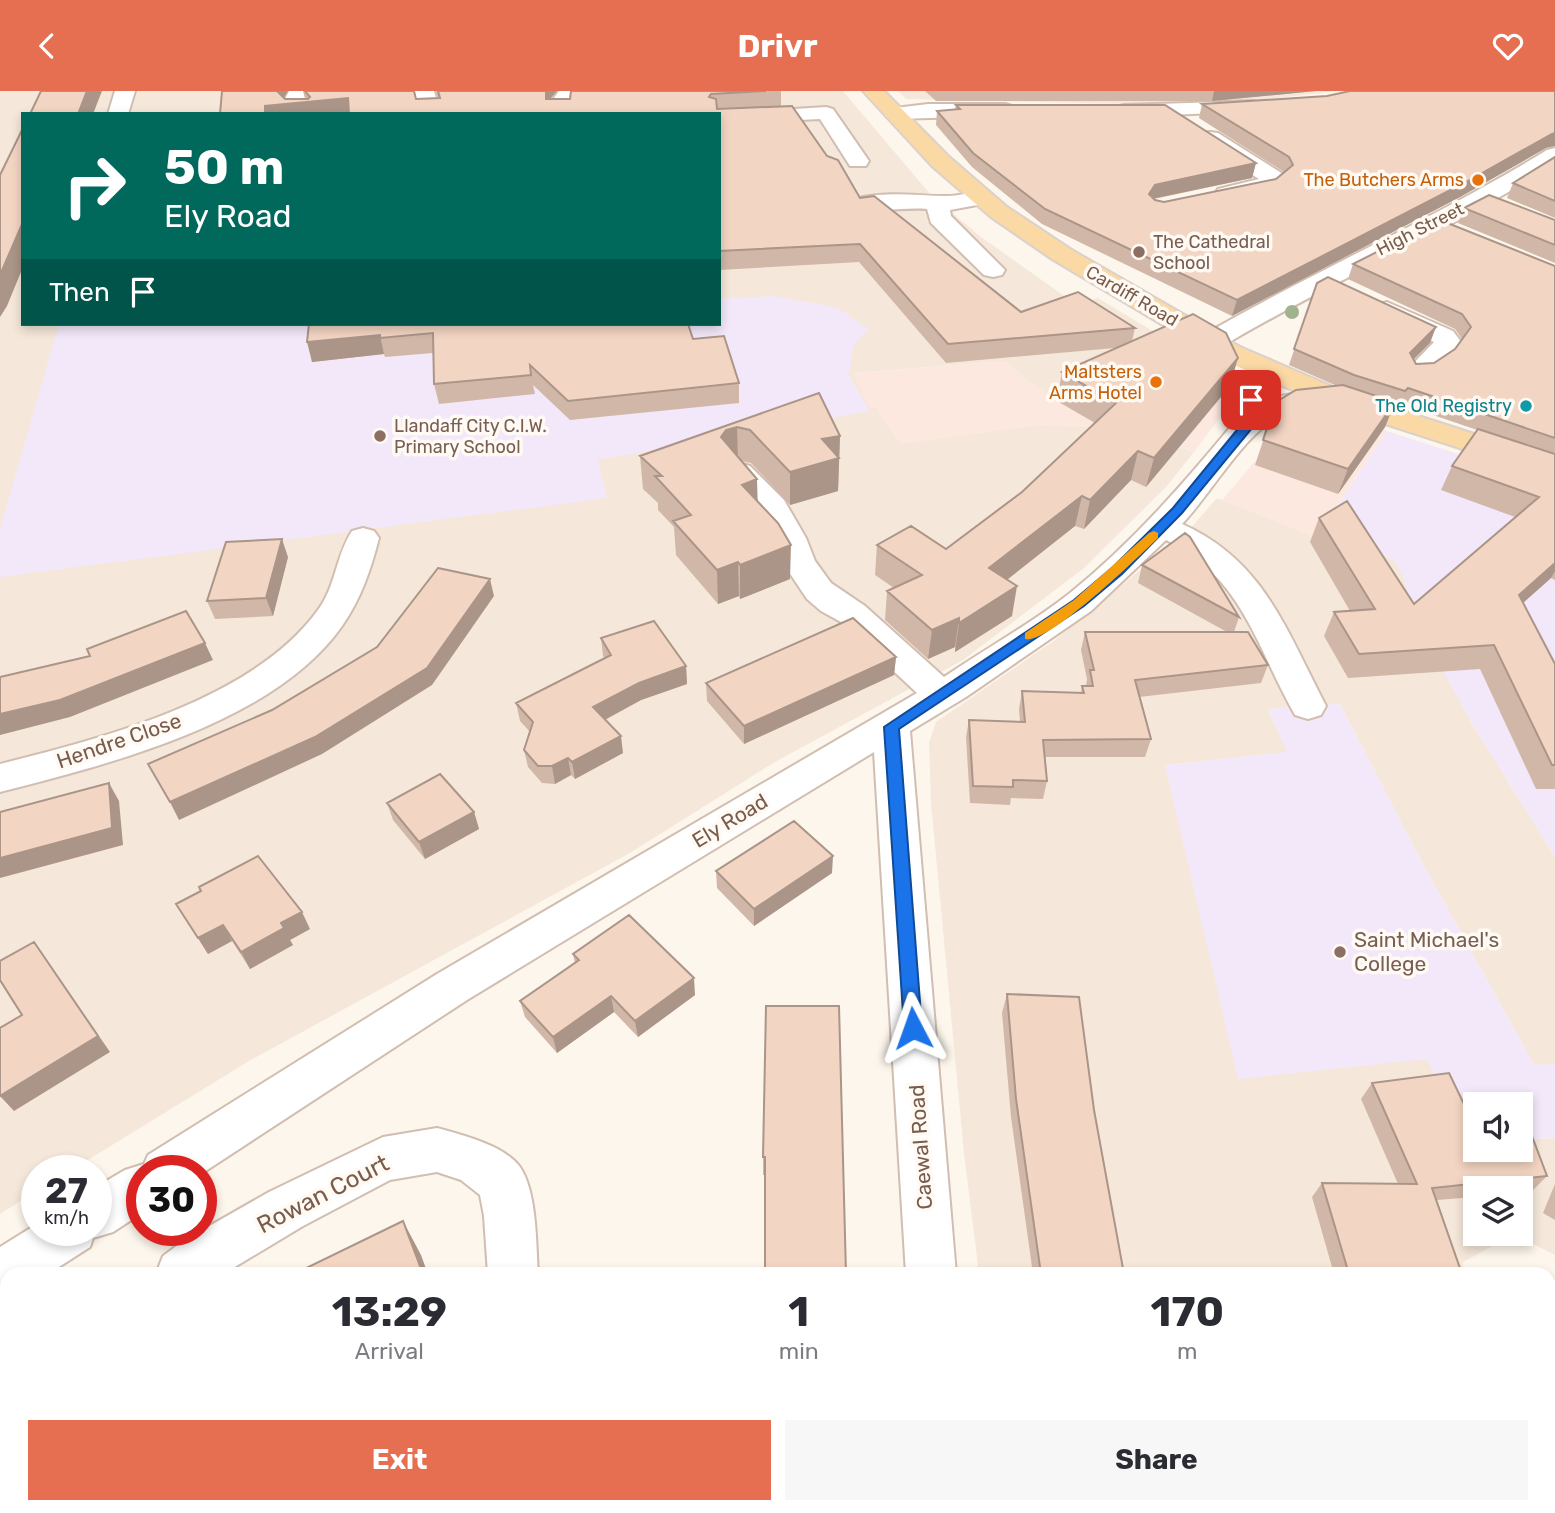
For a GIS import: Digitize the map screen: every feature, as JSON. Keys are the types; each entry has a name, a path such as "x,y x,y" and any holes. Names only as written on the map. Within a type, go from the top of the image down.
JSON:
{"main road":[{"name":"Cardiff Road","path":"873,91 980,198 1061,254 1220,348 1337,399 1555,470"}],"street":[{"path":"119,112 125,91"},
{"path":"299,91 292,105 300,112"},
{"path":"424,91 430,112"},
{"path":"560,112 561,102 570,91"},
{"path":"1105,111 1170,112 1270,106"},
{"path":"894,113 928,110 1026,110"},
{"path":"1170,112 1275,180 1263,186 1210,197"},
{"path":"721,118 826,113 858,161"},
{"name":"High Street","path":"1220,348 1321,279 1482,198 1555,155"},
{"path":"980,198 938,205 939,218 993,270"},
{"path":"1482,198 1513,212"},
{"path":"867,204 902,200 947,203"},
{"path":"1432,223 1458,234"},
{"path":"1321,279 1444,337 1449,343 1420,371"},
{"path":"1220,348 1250,393 1248,410 1252,419"},
{"name":"Ely Road","path":"190,1155 452,987 891,727 1079,603 1163,527 1252,419 1280,405 1337,399"},
{"path":"739,472 773,507 790,538 799,563 819,591 853,614 942,695"},
{"path":"1163,527 1205,548 1220,559 1240,582 1252,599 1307,706"},
{"name":"Hendre Close","path":"0,778 69,761 166,729 240,692 290,657 328,620 352,581 363,538"},
{"name":"Caewal Road","path":"891,727 930,1267"},
{"name":"Rowan Court","path":"190,1267 286,1209 383,1159 437,1150 475,1162 502,1182 509,1216 513,1267"},
{"path":"14,1267 47,1246"}],"shaded area":[{"path":"0,91 843,91 930,194 981,237 1077,305 1098,298 1169,341 1046,394 1004,361 853,373 877,408 1041,425 1115,426 1194,452 1166,487 1084,568 963,660 773,763 630,853 249,1061 96,1155 21,1155 21,1201 0,1214"},
{"path":"898,91 1338,91 1261,100 1169,105 906,99"},
{"name":"Llandaff City C.I.W. Primary School","path":"775,296 838,308 869,329 853,346 849,376 870,411 598,460 607,498 0,577 0,529 58,326 721,326 721,299"},
{"path":"1004,361 1046,394 1062,387 1211,387 1232,399 1227,401 1227,408 1194,452 1115,426 1041,425 900,444 877,408 870,408 853,373"},
{"path":"1383,429 1387,431 1316,537 1222,500 1257,459"},
{"path":"1387,431 1555,485 1555,857 1471,722 1416,621 1403,575 1395,562 1383,554 1311,545"},
{"path":"1217,498 1316,537 1332,549 1383,554 1395,562 1403,575 1414,609 1471,722 1555,857 1555,1064 1534,1065 1418,855 1340,704 1324,705 1269,599 1242,567 1190,529"},
{"path":"1174,542 1185,543 1236,596 1290,707 1268,710 1288,752 1165,765 1428,1059 1463,1132 1463,1162 1533,1162 1533,1139 1555,1138 1555,1255 1533,1244 1533,1176 1463,1176 1463,1246 1492,1246 1463,1262 1463,1267 978,1267 964,1153 931,803 929,743 936,722 1055,640"},
{"name":"Saint Michael's College","path":"1340,704 1418,855 1534,1065 1555,1064 1555,1138 1533,1139 1533,1092 1463,1092 1463,1133 1427,1059 1238,1079 1165,765 1287,752 1268,709"}],"building":[{"path":"41,91 87,91 79,112 31,112"},
{"path":"222,91 277,91 285,99 308,99 310,97 305,91 414,91 416,99 440,98 438,91 546,91 546,99 570,99 571,91 766,91 711,94 709,97 716,99 717,109 792,106 827,156 838,160 860,198 874,196 1021,312 1078,292 1135,328 948,344 860,244 721,251 721,112 349,112 348,98 265,106 265,112 220,112"},
{"path":"1350,91 1555,91 1555,133 1237,300 1045,209 973,153 937,111 960,109 956,105 1165,105 1256,163 1155,185 1149,194 1155,200 1164,202 1276,179 1293,165 1289,157 1202,104 1327,96"},
{"path":"21,132 21,227 0,275 0,175"},
{"path":"1555,157 1555,201 1513,183"},
{"path":"1489,195 1555,220 1555,245 1464,208"},
{"path":"1440,220 1555,266 1555,438 1408,388 1405,391 1354,375 1294,349 1317,283 1328,277 1436,327 1410,353 1416,364 1434,363 1455,349 1471,327 1462,314 1353,264"},
{"path":"1193,314 1226,333 1238,358 1154,458 1138,451 1090,500 1082,496 989,568 1017,586 959,623 959,618 932,630 887,591 922,575 877,545 911,526 946,549 1022,492 1116,403 1062,372"},
{"path":"309,326 689,326 693,339 724,336 739,383 568,401 530,365 531,375 434,384 433,333 307,342"},
{"path":"1343,385 1395,402 1348,469 1263,440 1276,402 1296,390"},
{"path":"819,393 840,436 822,439 839,458 790,472 750,430 737,427 726,430 721,437 757,479 742,485 778,523 791,545 740,565 738,562 717,570 673,521 691,515 655,476 662,476 640,456"},
{"path":"1478,429 1555,454 1555,563 1519,595 1555,664 1555,765 1552,765 1494,645 1359,654 1334,612 1375,609 1319,518 1347,501 1414,604 1539,497 1452,466"},
{"path":"1185,533 1190,537 1239,617 1142,565"},
{"path":"282,539 266,598 207,601 226,542"},
{"path":"438,568 490,579 427,668 315,737 170,802 148,764 272,710 377,647"},
{"path":"186,611 205,643 60,700 0,714 0,677 90,656 87,649"},
{"path":"853,618 896,657 744,726 706,683"},
{"path":"654,621 686,666 639,683 593,707 621,736 572,762 568,758 552,766 538,766 524,750 533,722 516,703 611,655 601,638"},
{"path":"1085,632 1248,632 1268,665 1135,680 1151,739 1043,740 1047,781 1013,780 1013,787 973,786 969,720 1025,722 1022,691 1084,693 1082,686 1093,686 1090,670 1094,670"},
{"path":"440,774 474,812 419,842 387,803"},
{"path":"109,783 112,828 0,858 0,812"},
{"path":"794,821 833,856 754,909 716,871"},
{"path":"258,856 302,912 281,923 284,928 241,952 223,925 198,938 176,904 201,891 199,887"},
{"path":"629,915 694,978 635,1021 611,996 553,1037 520,1001 579,960 573,954"},
{"path":"34,942 98,1036 0,1096 0,1028 22,1015 0,980 0,961"},
{"path":"1007,994 1079,997 1094,1110 1123,1267 1040,1267 1016,1099"},
{"path":"766,1006 839,1006 846,1267 765,1267 763,1157"},
{"path":"1449,1073 1463,1102 1463,1162 1533,1162 1533,1139 1547,1176 1463,1176 1463,1185 1432,1188 1460,1267 1347,1267 1322,1183 1417,1184 1372,1083"},
{"path":"403,1221 420,1267 308,1267"}],"slow traffic":[{"path":"1030,636 1079,603 1154,535"}],"place":[{"name":"The Butchers Arms","path":"1478,180"},
{"name":"The Cathedral School","path":"1139,252"},
{"name":"Maltsters Arms Hotel","path":"1156,382"},
{"name":"The Old Registry","path":"1526,406"},
{"name":"Llandaff City C.I.W. Primary School","path":"380,436"},
{"name":"Saint Michael's College","path":"1340,952"}],"route":[{"path":"913,1028 891,727 1079,603 1117,571 1163,527 1252,419 1248,410 1251,400"}]}
